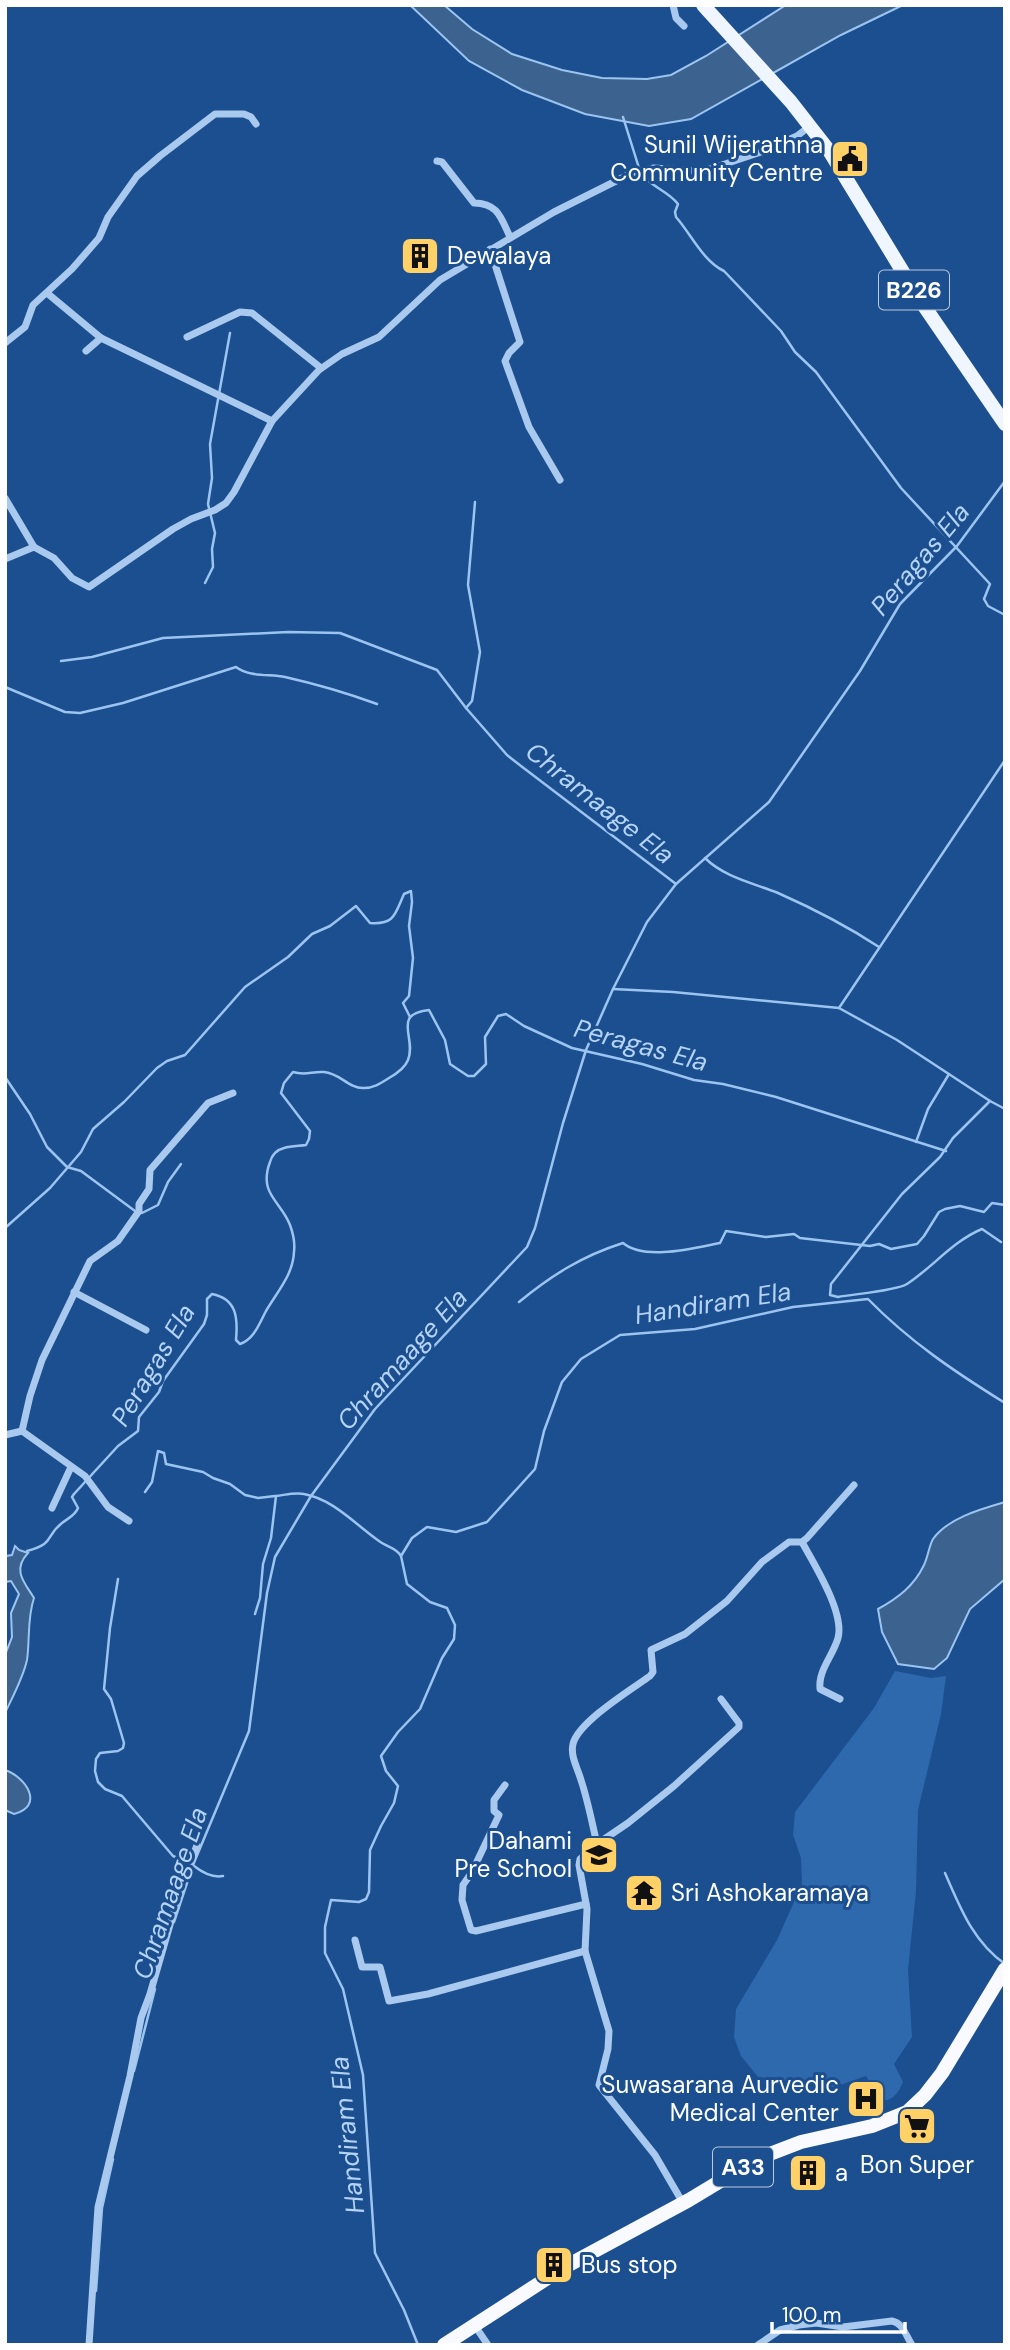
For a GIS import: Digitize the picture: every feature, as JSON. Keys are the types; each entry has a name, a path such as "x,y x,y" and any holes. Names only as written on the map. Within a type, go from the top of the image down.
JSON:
{"highway":[{"name":"A33","path":"444,2345 563,2268 761,2157 801,2142 873,2126 907,2112 942,2073 1005,1969"}],"main road":[{"name":"B226","path":"703,5 811,125 920,300 1005,424"}],"street":[{"path":"673,5 676,18 684,26"},
{"path":"5,343 25,327 33,305 99,239 108,217 137,176 185,135 215,114 244,114 251,117 256,124"},
{"path":"5,498 34,547 54,558 72,578 86,587 103,579 125,560 173,529 226,503 272,421 321,368 342,354 379,337 440,280 554,212 638,171 710,169 761,152 797,136 811,125"},
{"path":"437,160 442,162 474,203 487,203 498,212 510,237"},
{"path":"490,249 520,342 509,352 505,361 529,427 560,480"},
{"path":"47,293 101,338 272,421"},
{"path":"187,337 240,312 252,313 321,368"},
{"path":"86,351 101,338"},
{"path":"5,559 34,547"},
{"path":"22,1431 42,1360 90,1261 118,1241 138,1212 139,1204 149,1189 150,1170 208,1103 233,1093"},
{"path":"74,1292 146,1330"},
{"path":"5,1435 22,1431 87,1478 108,1507 129,1521"},
{"path":"52,1508 71,1467"},
{"path":"597,1844 572,1757 575,1738 622,1694 650,1676 653,1672 651,1650 685,1634 727,1601 762,1562 789,1542 802,1542 854,1486"},
{"path":"802,1542 832,1599 839,1627 838,1638 825,1664 819,1686 840,1699"},
{"path":"683,2203 644,2139 599,2085 608,2049 609,2031 584,1951 587,1915 579,1873 580,1859 674,1786 739,1727 739,1723 721,1699"},
{"path":"505,1785 494,1800 494,1811 499,1815 463,1885 462,1900 471,1930 586,1904"},
{"path":"89,2345 99,2207 141,2018 197,1845"},
{"path":"355,1940 362,1967 380,1967 389,2001 428,1994 584,1951"},
{"path":"758,2345 780,2330 799,2325 816,2323 843,2326 892,2321 902,2327 912,2345"},
{"path":"475,2326 488,2345"}],"shaded area":[{"path":"410,5 444,5 472,29 512,54 562,70 602,78 647,79 671,75 786,5 903,5 841,35 691,119 649,126 585,114 522,90 469,61"},
{"path":"1005,1502 1005,1579 970,1609 947,1658 934,1669 898,1664 882,1632 878,1609 899,1596 915,1579 925,1562 933,1539 947,1525 966,1515"},
{"path":"15,1546 28,1553 20,1571 34,1598 30,1613 27,1660 5,1713 5,1655 12,1637 11,1613 19,1594 11,1581 5,1582 5,1556 12,1555"},
{"path":"895,1671 931,1678 946,1676 941,1714 918,1810 916,1891 908,1970 912,2037 894,2064 903,2082 901,2086 888,2100 880,2100 866,2076 834,2087 758,2077 741,2056 734,2037 736,2009 777,1940 802,1884 801,1858 793,1835 795,1812 874,1708"},
{"path":"5,1770 20,1779 29,1792 29,1805 14,1814 5,1810"}],"waterway":[{"path":"623,117 639,168"},
{"path":"642,174 678,204 676,217 704,254 724,271 781,331 795,352 816,372 901,488 990,584 984,599 988,606 1005,615"},
{"path":"205,583 213,567 215,533 208,504 212,478 210,444 230,333"},
{"name":"Peragas Ela","path":"676,884 769,802 860,671 900,604 957,546 1005,481"},
{"name":"Chramaage Ela","path":"174,1922 193,1865 249,1731 267,1593 275,1557 311,1496 375,1409 527,1247 535,1228 586,1050 647,922 676,884 507,755 466,708 472,701 480,652 468,585 475,502"},
{"path":"61,661 92,657 163,638 288,632 340,633 437,670 466,708"},
{"path":"5,687 65,712 80,713 123,703 236,667 253,674 285,677 343,692 377,704"},
{"path":"839,1008 1005,760"},
{"path":"705,858 730,875 804,905 879,947"},
{"path":"5,1228 50,1188 81,1152 93,1129 157,1068 167,1061 185,1055 245,987 288,957 312,934 330,926 356,906 370,923 385,922 393,917 404,894 411,891 409,926 413,958 409,996 403,1003 410,1017"},
{"path":"613,989 839,1008 897,1040 1005,1109"},
{"name":"Peragas Ela","path":"27,1551 46,1542 57,1528 75,1513 78,1508 72,1497 74,1494 118,1446 138,1431 139,1417 204,1324 207,1299 212,1294 227,1300 231,1305 236,1317 236,1340 240,1344 253,1335 284,1283 293,1260 294,1238 286,1217 269,1190 267,1173 275,1153 284,1148 306,1145 310,1131 281,1093 284,1083 293,1072 330,1073 359,1088 380,1083 407,1063 410,1052 408,1022 411,1016 418,1012 429,1010 445,1040 450,1064 468,1076 474,1076 486,1064 485,1037 498,1016 506,1014 524,1026 572,1048 642,1064 694,1080 776,1097 946,1151"},
{"path":"916,1142 928,1109 949,1074"},
{"path":"5,1077 30,1114 47,1147 67,1167 81,1171 135,1211"},
{"path":"990,1101 953,1138 940,1157 902,1194 831,1284 830,1295 838,1297 907,1284 952,1247 982,1229 1001,1242"},
{"path":"142,1213 158,1205 168,1182 181,1164"},
{"name":"Peragas Ela","path":"519,1302 568,1267 623,1243 644,1251 670,1252 720,1243 726,1231 766,1237 794,1234 800,1238 870,1246 879,1244 891,1249 917,1244 939,1212 945,1209 960,1206 984,1212 992,1203 1005,1205"},
{"name":"Handiram Ela","path":"418,2345 404,2310 375,2253 363,2075 343,1989 325,1953 325,1927 331,1900 359,1902 366,1899 369,1892 370,1850 394,1803 398,1786 386,1771 381,1756 398,1732 420,1709 442,1658 454,1639 455,1625 447,1608 430,1602 407,1584 401,1556 412,1538 427,1527 456,1532 487,1522 535,1469 544,1431 562,1382 581,1359 620,1335 695,1329 793,1307 868,1299 933,1355 1005,1403"},
{"path":"145,1492 152,1482 158,1451 164,1453 166,1464 203,1472 230,1484 245,1495 258,1498 275,1496"},
{"path":"255,1614 260,1598 263,1564 271,1538 276,1496 301,1493 325,1501 401,1556"},
{"path":"118,1579 104,1689 111,1699 124,1743 123,1748 118,1751 100,1753 96,1759 95,1771 98,1782 105,1789 122,1796 173,1856 189,1863"},
{"path":"194,1866 208,1874 223,1876"},
{"path":"945,1873 976,1935 1005,1964"},
{"name":"Chramaage Ela","path":"134,2071 155,1989"},
{"name":"Chramaage Ela","path":"96,2291 102,2208 113,2159"}],"place":[{"name":"Sunil Wijerathna Community Centre","path":"850,159"},
{"name":"Dewalaya","path":"420,256"},
{"name":"Dahami Pre School","path":"599,1855"},
{"name":"Sri Ashokaramaya","path":"644,1893"},
{"name":"Suwasarana Aurvedic Medical Center","path":"866,2099"},
{"name":"Bon Super","path":"917,2126"},
{"name":"a","path":"808,2173"},
{"name":"Bus stop","path":"554,2265"}]}
